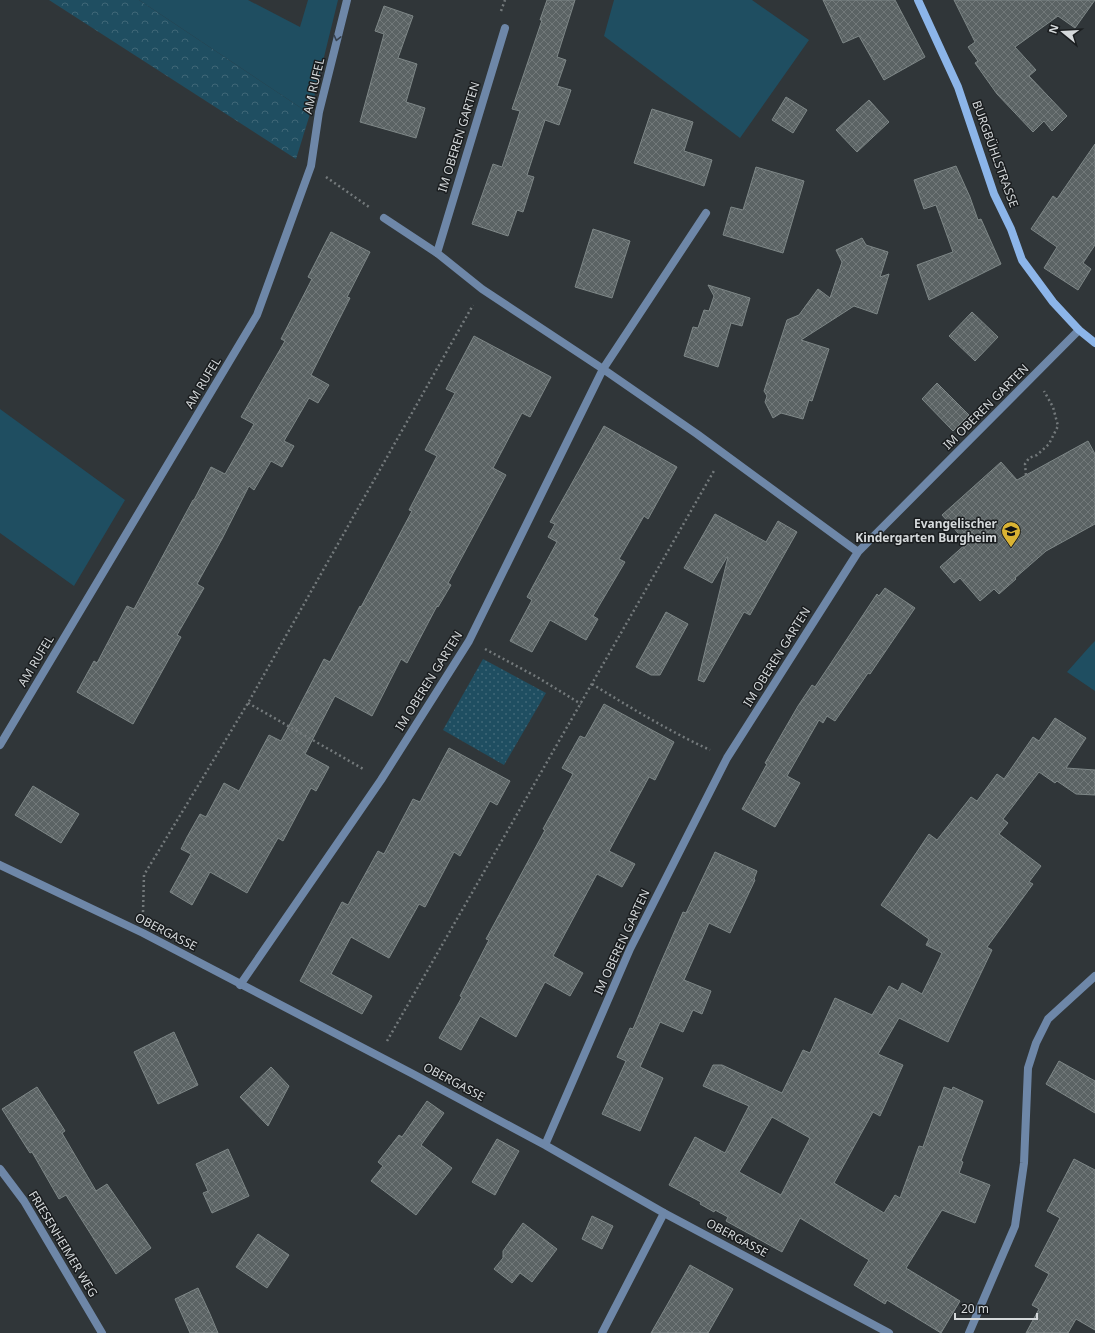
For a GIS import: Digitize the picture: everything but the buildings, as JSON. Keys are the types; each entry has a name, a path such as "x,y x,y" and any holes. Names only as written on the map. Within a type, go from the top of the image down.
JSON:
{"street":[{"name":"AM RUFEL","path":"0,745 257,315 311,166 319,112 347,0"},
{"name":"BURGBÜHLSTRASSE","path":"918,0 958,87 994,194 1011,230 1022,260 1053,302 1079,330 1095,343"},
{"name":"IM OBEREN GARTEN","path":"437,253 505,28"},
{"name":"IM OBEREN GARTEN","path":"240,985 381,780 468,641 603,369 706,213"},
{"path":"384,218 437,253 482,289 603,369 724,453 858,552"},
{"name":"IM OBEREN GARTEN","path":"545,1145 630,949 727,758 858,552 1079,330"},
{"name":"OBERGASSE","path":"0,865 143,933 413,1074 545,1145 664,1213 889,1333"},
{"path":"968,1333 1015,1226 1024,1163 1028,1068 1036,1043 1048,1019 1095,976"},
{"name":"FRIESENHEIMER WEG","path":"0,1169 24,1201 102,1333"},
{"path":"602,1333 664,1213"}],"path":[{"path":"311,166 384,218"},
{"path":"143,933 144,875 248,703 482,289"},
{"path":"1026,475 1025,464 1029,458 1037,455 1049,444 1058,426 1053,408 1035,375"},
{"path":"378,1057 724,453"},
{"path":"468,641 537,677 581,704"},
{"path":"592,684 657,723 727,758"},
{"path":"248,703 381,780"}],"green space":[{"path":"49,0 139,0 310,114 296,159"},
{"path":"139,0 248,0 300,27 308,0 338,0 310,114"},
{"path":"614,0 752,0 809,40 740,138 604,36"},
{"path":"0,409 125,500 74,586 0,533"},
{"path":"1095,641 1095,691 1067,672"},
{"path":"483,659 546,693 504,765 443,730"}],"place":[{"name":"Evangelischer Kindergarten Burgheim","path":"1011,548"}]}
